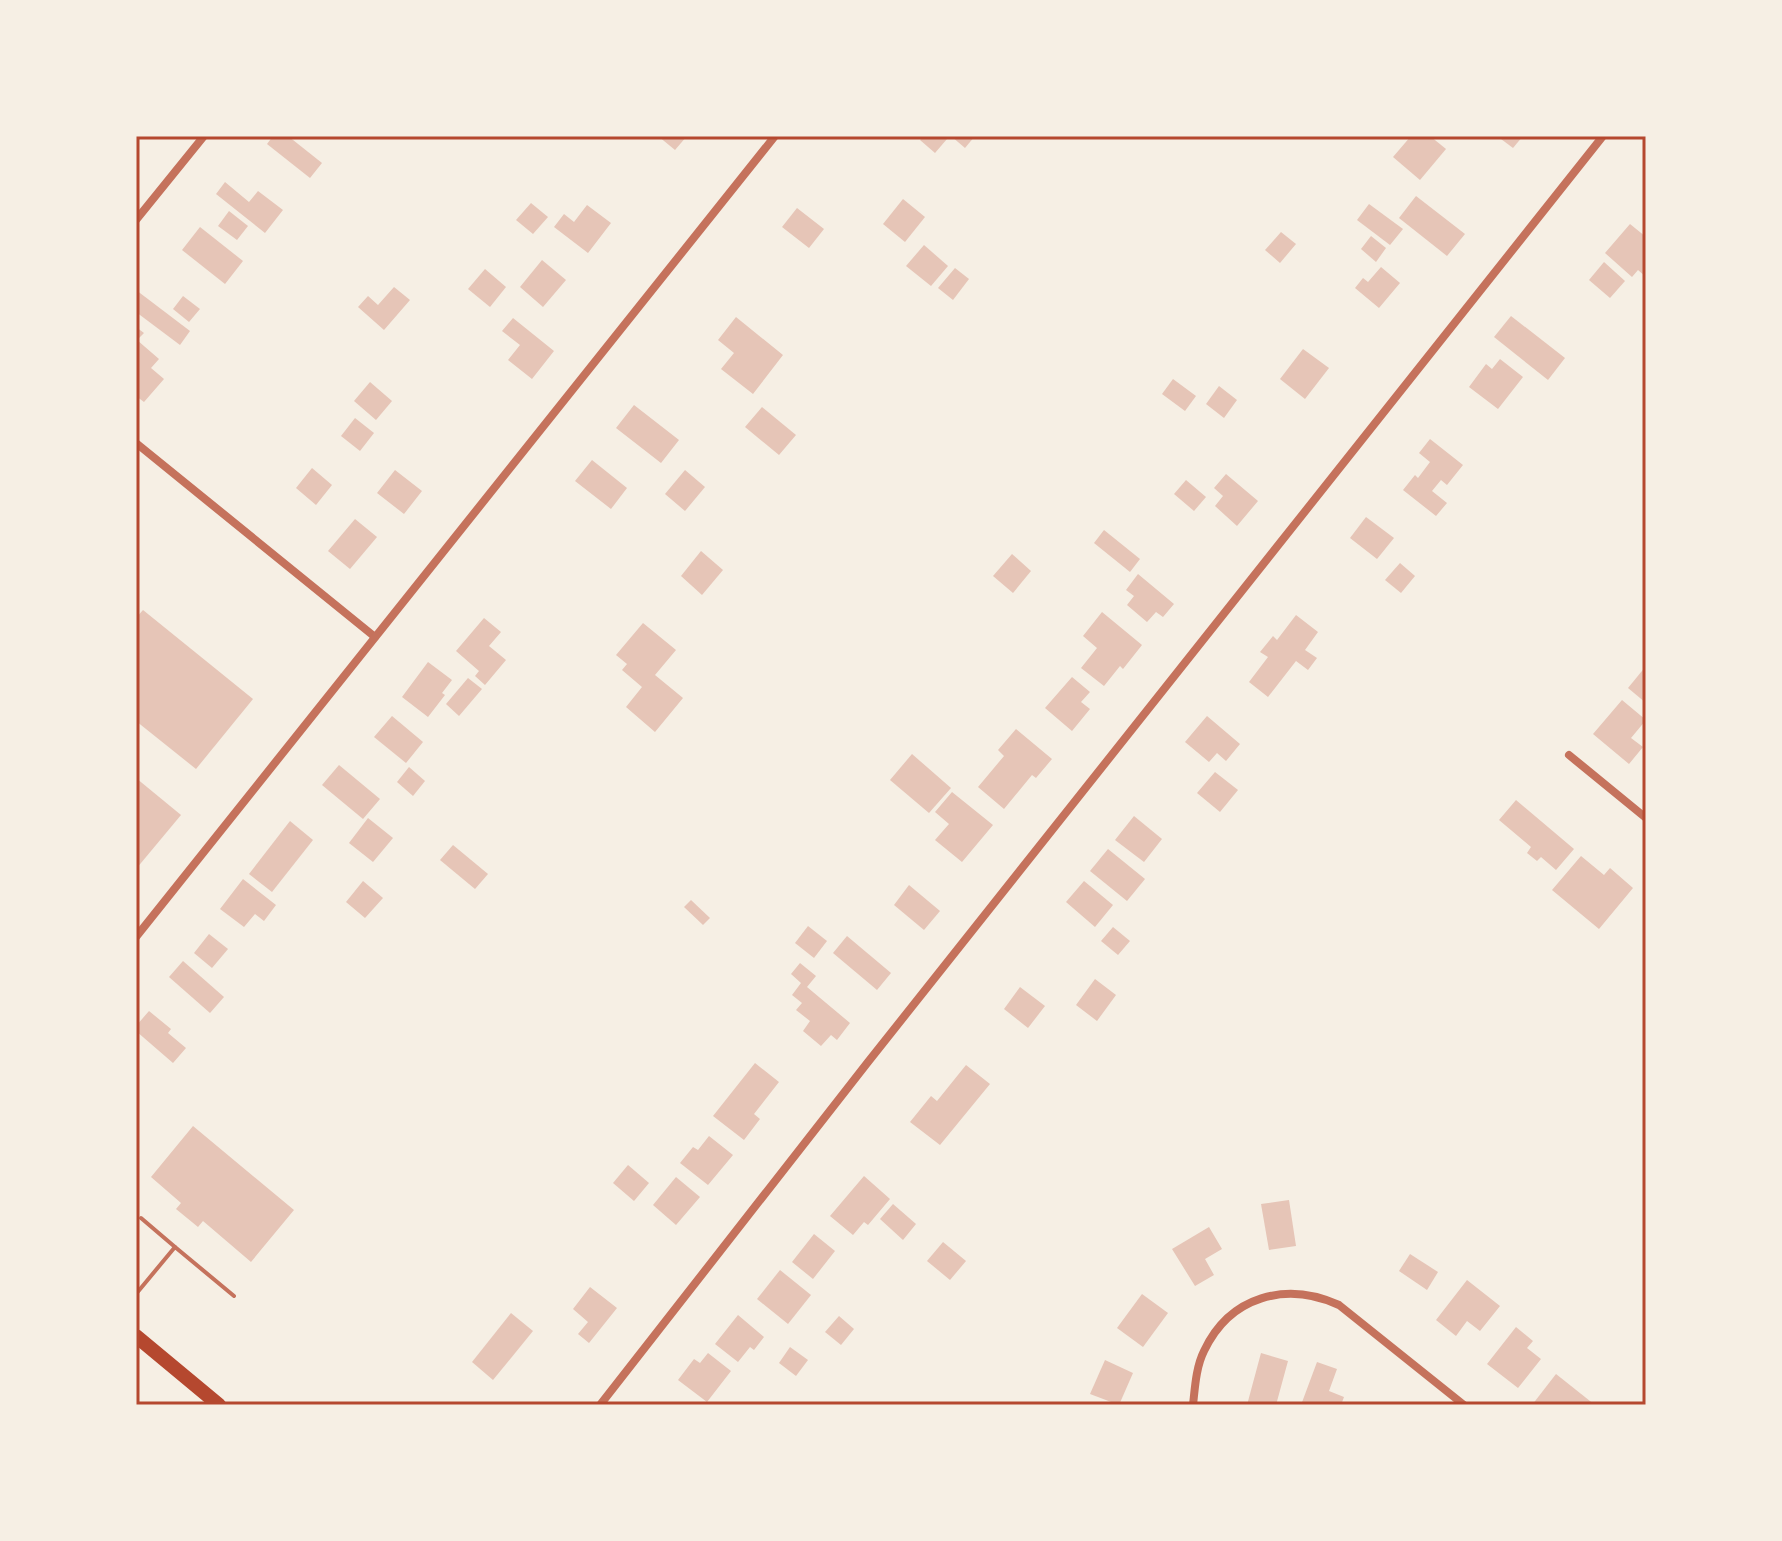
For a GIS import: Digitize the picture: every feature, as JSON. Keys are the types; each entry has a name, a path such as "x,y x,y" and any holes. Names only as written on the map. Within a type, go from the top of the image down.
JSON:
{"main road":[{"path":"136,1336 219,1405"}],"street":[{"path":"136,220 204,136"},
{"path":"136,937 775,136"},
{"path":"600,1405 1603,136"},
{"path":"136,443 375,637"},
{"path":"1569,755 1646,818"},
{"path":"1193,1405 1203,1353 1215,1331 1248,1303 1281,1293 1324,1298 1339,1305 1464,1405"}],"lane":[{"path":"141,1218 234,1296"},
{"path":"136,1294 175,1247"}],"building":[{"path":"273,136 288,136 322,163 310,178 267,144"},
{"path":"658,136 687,136 675,150"},
{"path":"924,136 943,136 947,139 935,153 920,140"},
{"path":"951,136 975,136 965,148"},
{"path":"1411,136 1430,136 1446,149 1420,180 1393,157"},
{"path":"1497,136 1523,136 1513,148"},
{"path":"225,182 249,202 258,191 283,210 265,233 216,194"},
{"path":"1416,196 1465,234 1447,256 1399,218"},
{"path":"903,199 925,217 905,242 883,224"},
{"path":"531,203 548,217 533,234 516,220"},
{"path":"1369,204 1403,229 1390,245 1357,220"},
{"path":"587,205 611,223 588,253 554,227 564,214 574,222"},
{"path":"797,208 824,229 809,248 782,227"},
{"path":"229,211 248,226 237,240 218,226"},
{"path":"1630,224 1646,237 1646,277 1638,270 1632,277 1605,253"},
{"path":"200,227 243,261 225,284 182,250"},
{"path":"1281,232 1296,244 1280,263 1265,250"},
{"path":"1371,236 1386,248 1376,262 1361,249"},
{"path":"924,245 948,266 931,286 906,266"},
{"path":"542,260 566,280 543,307 520,287"},
{"path":"1604,262 1625,281 1610,298 1589,280"},
{"path":"1381,267 1400,283 1379,308 1355,288 1363,278 1368,282"},
{"path":"955,268 969,279 953,300 938,288"},
{"path":"485,269 506,287 490,307 468,289"},
{"path":"394,287 410,300 384,330 358,307 368,296 378,305"},
{"path":"136,290 190,331 180,345 136,312"},
{"path":"183,296 200,309 189,322 173,309"},
{"path":"1511,316 1565,358 1548,380 1494,337"},
{"path":"736,317 783,355 753,394 721,369 734,353 718,340"},
{"path":"513,318 554,351 532,379 508,360 520,345 502,331"},
{"path":"136,327 144,333 137,340 159,359 151,368 164,379 144,402 136,396"},
{"path":"1303,349 1329,368 1305,399 1280,379"},
{"path":"1500,359 1523,377 1498,409 1469,387 1486,364 1492,369"},
{"path":"1173,379 1196,396 1185,411 1162,394"},
{"path":"370,382 392,401 376,420 354,401"},
{"path":"1219,386 1237,400 1224,418 1206,404"},
{"path":"634,405 679,440 661,463 616,428"},
{"path":"762,407 796,435 779,455 745,427"},
{"path":"355,418 374,433 360,451 341,436"},
{"path":"1430,439 1463,465 1447,485 1441,480 1432,491 1447,503 1436,516 1403,490 1415,475 1418,478 1430,462 1419,453"},
{"path":"592,460 627,488 611,509 575,481"},
{"path":"312,468 332,485 316,505 296,488"},
{"path":"395,470 422,491 404,514 377,493"},
{"path":"685,470 705,487 685,511 665,494"},
{"path":"1226,474 1258,501 1237,526 1215,506 1223,496 1214,488"},
{"path":"1186,480 1206,497 1194,511 1174,494"},
{"path":"1366,517 1394,538 1377,559 1350,538"},
{"path":"355,519 377,537 350,569 328,551"},
{"path":"1104,530 1140,559 1130,572 1094,543"},
{"path":"701,551 723,570 702,595 681,576"},
{"path":"1012,554 1031,571 1013,593 993,576"},
{"path":"1400,563 1415,576 1401,593 1385,580"},
{"path":"1138,574 1174,604 1163,617 1156,612 1147,622 1127,605 1134,596 1126,590"},
{"path":"143,610 253,699 196,769 136,721 136,618"},
{"path":"1102,612 1142,645 1104,686 1081,668 1097,648 1083,636"},
{"path":"1296,615 1318,632 1305,650 1317,658 1308,670 1296,661 1268,697 1249,682 1268,657 1260,652 1273,636 1277,640"},
{"path":"484,618 501,632 489,646 506,660 485,685 475,676 479,671 456,651"},
{"path":"643,623 676,650 655,675 683,698 655,732 626,707 642,687 622,670 627,664 616,655"},
{"path":"428,662 452,680 428,717 402,697"},
{"path":"1646,666 1646,703 1628,688"},
{"path":"1072,677 1090,692 1081,702 1090,709 1072,731 1045,708"},
{"path":"468,678 482,689 459,716 446,704"},
{"path":"1622,700 1646,720 1631,738 1643,747 1629,764 1593,734"},
{"path":"392,716 423,742 406,763 374,737"},
{"path":"1207,716 1240,744 1226,761 1217,753 1209,762 1185,742"},
{"path":"1016,729 1052,759 1036,778 1032,775 1004,809 978,787 1004,756 998,750"},
{"path":"912,754 951,788 929,813 890,780"},
{"path":"339,765 380,799 363,819 322,785"},
{"path":"409,767 425,781 413,796 397,782"},
{"path":"1215,772 1238,790 1220,812 1197,793"},
{"path":"136,778 181,815 136,869"},
{"path":"952,792 993,825 962,862 935,840 949,824 935,812"},
{"path":"1516,800 1574,849 1556,870 1541,857 1537,861 1527,853 1531,847 1499,820"},
{"path":"1134,816 1162,839 1144,862 1115,840"},
{"path":"368,818 393,838 373,862 349,843"},
{"path":"290,821 313,840 272,892 249,874"},
{"path":"453,845 488,874 475,889 440,860"},
{"path":"1108,849 1145,879 1127,901 1090,871"},
{"path":"1581,856 1604,875 1610,868 1633,888 1599,929 1552,890"},
{"path":"243,879 276,905 264,921 255,914 244,927 220,909"},
{"path":"363,881 383,898 365,918 346,902"},
{"path":"1084,881 1113,905 1095,927 1066,902"},
{"path":"909,885 940,911 924,930 894,905"},
{"path":"691,900 710,918 703,925 684,907"},
{"path":"808,926 827,941 814,958 795,943"},
{"path":"1113,927 1130,941 1118,955 1101,941"},
{"path":"209,934 228,949 212,968 194,953"},
{"path":"847,936 891,973 877,990 833,953"},
{"path":"183,961 224,997 210,1013 169,977"},
{"path":"800,963 816,976 807,987 850,1023 837,1040 831,1035 821,1046 803,1031 810,1021 796,1010 802,1003 792,995 801,983 791,974"},
{"path":"1095,979 1116,995 1097,1021 1076,1005"},
{"path":"1020,987 1045,1006 1028,1028 1004,1009"},
{"path":"149,1011 171,1029 168,1033 186,1048 173,1063 136,1031 136,1026"},
{"path":"755,1063 779,1082 754,1114 760,1119 744,1140 713,1116"},
{"path":"966,1065 990,1084 940,1145 910,1122 931,1096 937,1101"},
{"path":"193,1126 294,1210 251,1262 203,1221 198,1227 176,1209 181,1203 151,1177"},
{"path":"709,1136 733,1155 708,1185 680,1163 693,1147 698,1150"},
{"path":"628,1165 649,1183 634,1201 613,1183"},
{"path":"864,1176 890,1199 868,1225 864,1222 853,1235 830,1216"},
{"path":"676,1177 700,1197 676,1225 653,1205"},
{"path":"1289,1200 1296,1246 1269,1250 1261,1204"},
{"path":"893,1204 916,1224 903,1240 880,1219"},
{"path":"1209,1227 1222,1249 1205,1259 1214,1275 1195,1286 1172,1249"},
{"path":"814,1234 835,1251 813,1279 792,1262"},
{"path":"943,1242 966,1261 950,1280 927,1261"},
{"path":"1410,1254 1438,1272 1427,1290 1399,1271"},
{"path":"780,1270 811,1295 788,1324 757,1299"},
{"path":"1467,1280 1500,1306 1480,1331 1467,1321 1456,1336 1436,1320"},
{"path":"590,1287 617,1308 589,1343 578,1334 588,1322 573,1309"},
{"path":"1142,1294 1168,1313 1143,1347 1117,1328"},
{"path":"511,1313 533,1331 493,1380 472,1362"},
{"path":"738,1315 764,1337 754,1350 750,1347 738,1362 715,1344"},
{"path":"839,1316 854,1329 841,1345 825,1332"},
{"path":"1516,1327 1533,1341 1527,1348 1541,1359 1518,1388 1487,1364"},
{"path":"790,1347 808,1360 796,1376 779,1363"},
{"path":"708,1353 731,1371 707,1402 678,1380 694,1359 700,1363"},
{"path":"1261,1353 1288,1361 1276,1405 1247,1405"},
{"path":"1105,1360 1133,1373 1119,1405 1090,1394"},
{"path":"1317,1362 1337,1369 1329,1391 1344,1397 1341,1405 1301,1405"},
{"path":"1556,1374 1595,1405 1532,1405"}]}
